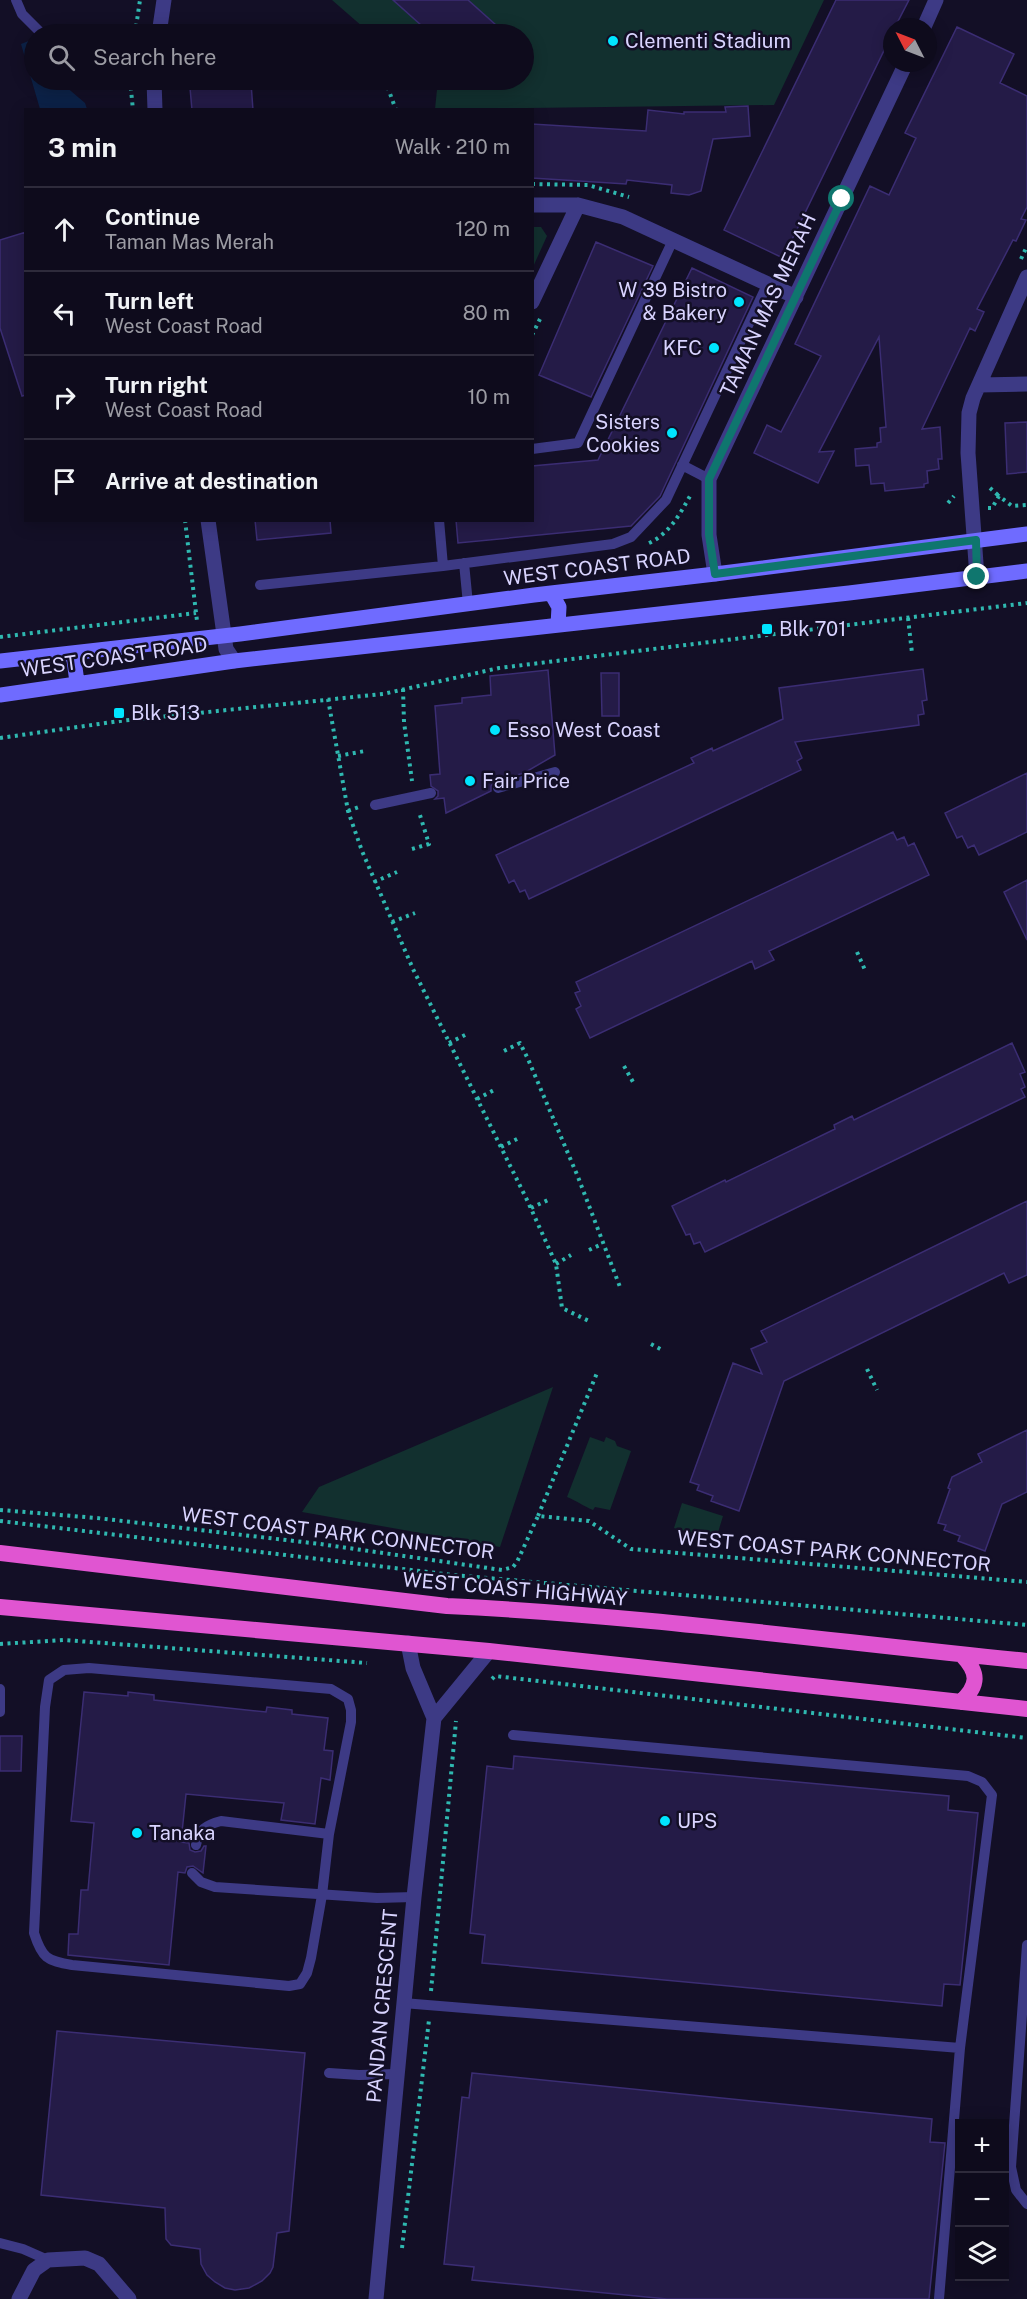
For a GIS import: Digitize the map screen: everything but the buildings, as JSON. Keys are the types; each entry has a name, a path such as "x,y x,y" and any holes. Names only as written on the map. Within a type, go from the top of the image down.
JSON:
{"highway":[{"name":"WEST COAST HIGHWAY","path":"0,1553 447,1606 731,1630 1027,1661"},
{"path":"0,1607 489,1651 1027,1709"},
{"path":"961,1702 971,1693 975,1682 970,1664 962,1655"}],"main road":[{"name":"WEST COAST ROAD","path":"0,661 224,636 1027,534"},
{"name":"WEST COAST ROAD","path":"0,694 234,661 1027,571"},
{"path":"551,593 560,607 558,625"},
{"path":"73,653 77,682"}],"street":[{"path":"160,24 164,0"},
{"path":"928,18 936,0"},
{"name":"TAMAN MAS MERAH","path":"715,574 709,535 709,479 902,72"},
{"path":"154,90 154,108"},
{"path":"534,205 578,205 623,217 796,297"},
{"path":"537,308 578,205"},
{"path":"977,577 969,413 1027,277"},
{"path":"979,385 1027,384"},
{"path":"208,522 224,636"},
{"name":"WEST COAST ROAD","path":"224,636 226,649 234,661"},
{"name":"PANDAN CRESCENT","path":"376,2299 403,2003 434,1718 413,1668 408,1643"},
{"path":"434,1718 489,1651"},
{"path":"19,2299 34,2270 48,2260 85,2258 99,2264 129,2299"}],"lane":[{"path":"16,0 22,14 32,24"},
{"path":"534,448 578,443 673,240"},
{"path":"260,585 443,566 613,544 632,537 666,500 768,283"},
{"path":"682,465 709,479"},
{"path":"439,522 443,566"},
{"path":"464,563 468,604"},
{"path":"498,788 555,772"},
{"path":"375,806 431,793"},
{"path":"89,1668 331,1689 348,1699 351,1722 329,1834 322,1895 308,1973 300,1984 289,1986 51,1961 40,1951 34,1933 45,1707 49,1680 64,1670 89,1668"},
{"path":"0,1689 0,1712"},
{"path":"513,1735 968,1776 982,1782 992,1795 960,2048 939,2299"},
{"path":"196,1845 202,1829 221,1821 329,1834"},
{"path":"192,1874 201,1882 215,1887 377,1898 414,1897"},
{"path":"1027,1945 1011,2167 1016,2190 1027,2204"},
{"path":"403,2003 960,2048"},
{"path":"329,2073 397,2074"},
{"path":"0,2243 23,2249 48,2260"}],"path":[{"path":"136,24 140,0"},
{"path":"131,90 133,108"},
{"path":"389,90 395,108"},
{"path":"534,324 537,308"},
{"path":"989,480 990,490 1012,506 1027,505"},
{"path":"973,510 992,508 999,496"},
{"path":"185,522 199,639"},
{"path":"0,738 120,721 383,694 500,668 1027,603"},
{"path":"0,637 196,613"},
{"path":"908,617 912,652"},
{"path":"403,689 404,722 414,796 429,844 412,849"},
{"path":"328,699 350,819 374,882 556,1264 562,1308 591,1322"},
{"path":"339,756 365,751"},
{"path":"374,882 397,872"},
{"path":"392,922 415,913"},
{"path":"857,952 865,970"},
{"path":"449,1043 469,1033"},
{"path":"504,1051 520,1043 578,1177 620,1287"},
{"path":"624,1066 633,1082"},
{"path":"477,1100 496,1089"},
{"path":"501,1147 519,1138"},
{"path":"531,1208 548,1200"},
{"path":"589,1250 602,1244"},
{"path":"556,1264 571,1255"},
{"path":"651,1344 664,1351"},
{"path":"867,1369 877,1390"},
{"path":"538,1516 597,1373"},
{"name":"WEST COAST PARK CONNECTOR","path":"0,1510 97,1518 297,1541 502,1570 513,1567 517,1562 538,1516 589,1521 631,1549 1027,1582"},
{"path":"0,1521 453,1575 1027,1625"},
{"path":"0,1644 64,1641 367,1663"},
{"path":"488,1683 495,1676 1027,1738"},
{"path":"401,2252 430,2006 455,1723 461,1714"}],"green space":[{"path":"332,0 393,0 420,24 360,24"},
{"path":"468,0 824,0 774,105 435,108 437,90 534,90 534,24 495,24"},
{"path":"534,227 541,227 547,236 534,265"},
{"path":"553,1387 500,1547 302,1512 319,1487"},
{"path":"590,1437 604,1442 606,1437 615,1441 617,1446 631,1451 610,1510 595,1507 593,1510 567,1497"},
{"path":"682,1503 723,1516 716,1539 674,1528"}],"water":[{"path":"34,90 70,90 85,103 87,108 40,108"}],"place":[{"name":"Clementi Stadium","path":"613,41"},
{"name":"W 39 Bistro & Bakery","path":"739,302"},
{"name":"KFC","path":"714,348"},
{"name":"Sisters Cookies","path":"672,433"},
{"name":"Blk 701","path":"767,629"},
{"name":"Blk 513","path":"119,713"},
{"name":"Esso West Coast","path":"495,730"},
{"name":"Fair Price","path":"470,781"},
{"name":"UPS","path":"665,1821"},
{"name":"Tanaka","path":"137,1833"}],"route":[{"path":"842,199 709,479 709,535 715,574 976,540 977,577"}]}
